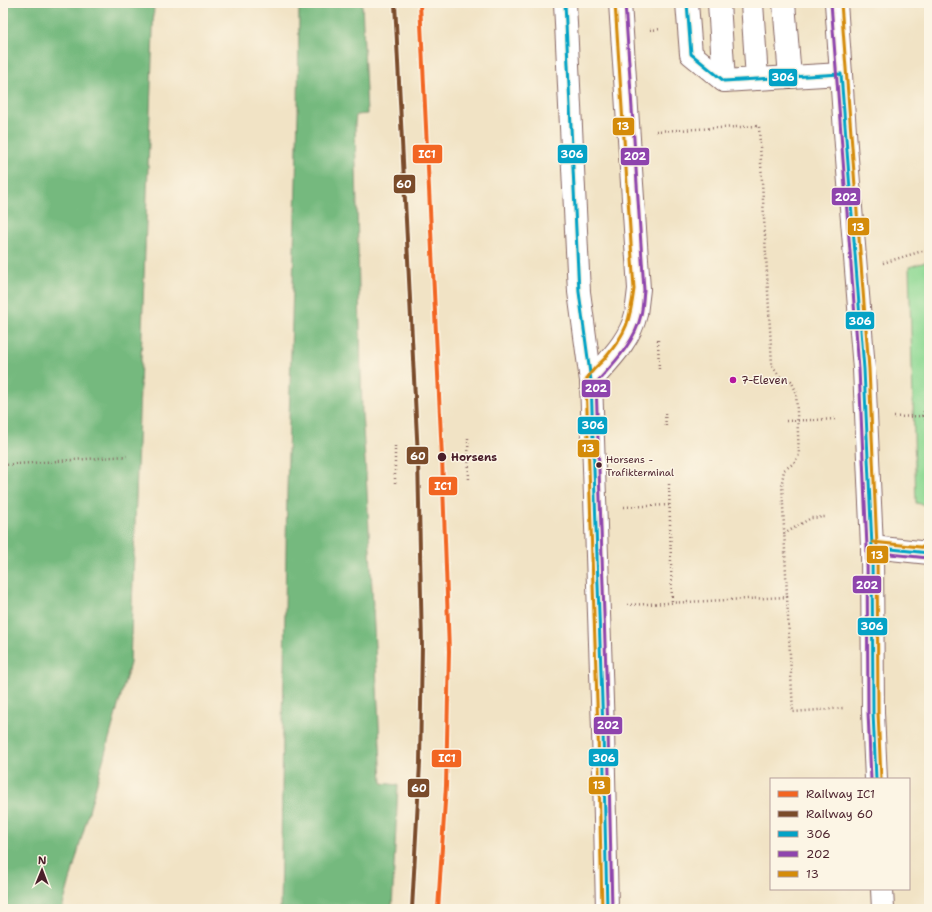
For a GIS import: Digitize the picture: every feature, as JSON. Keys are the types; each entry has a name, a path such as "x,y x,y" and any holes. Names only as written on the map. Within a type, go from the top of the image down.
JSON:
{"street":[{"path":"565,3 579,292 591,382 607,909"},
{"path":"591,382 618,350 629,332 636,315 639,289 620,3"},
{"path":"687,3 691,54 724,81 841,74"},
{"path":"719,3 724,81"},
{"path":"752,3 757,79"},
{"path":"784,3 790,77"},
{"path":"836,3 864,369 872,546 873,706 876,778"},
{"path":"872,546 929,553"},
{"path":"882,890 883,909"}],"path":[{"path":"655,131 759,126 772,365 779,376 791,381 796,391 798,420 799,455 794,464 784,470 782,482 793,712 873,706"},
{"path":"856,271 929,250"},
{"path":"922,416 929,400"},
{"path":"665,412 666,427"},
{"path":"786,421 922,416 929,422"},
{"path":"468,438 469,480"},
{"path":"395,442 395,484"},
{"path":"3,465 127,456"},
{"path":"669,484 672,603"},
{"path":"595,508 669,505"},
{"path":"784,535 811,518 825,517"},
{"path":"599,607 787,597"}],"green space":[{"path":"3,3 154,3 130,663 62,909 3,909"},
{"path":"299,3 362,3 367,114 356,115 355,124 362,413 382,783 398,785 392,909 280,909 287,489 298,113"},
{"path":"929,261 929,506 916,503 909,267"}],"rail line":[{"name":"60","path":"395,3 418,457 422,645 420,763 412,909"},
{"name":"IC1","path":"420,3 442,457 449,651 446,786 438,909"}],"transit line":[{"name":"306","path":"565,3 579,292 591,381 603,730 607,909"},
{"name":"13","path":"602,909 598,730 586,381 592,371 606,357 623,333 629,318 634,289 615,3"},
{"name":"202","path":"612,909 608,730 596,383 610,368 629,343 638,325 643,306 644,290 625,3"},
{"name":"306","path":"687,3 691,54 724,81 841,74 864,369 872,547 873,712 876,778"},
{"name":"202","path":"831,3 859,369 867,547 868,712 871,778"},
{"name":"13","path":"841,3 869,369 877,547 878,712 881,778"},
{"name":"13","path":"873,542 929,548"},
{"name":"306","path":"872,547 929,553"},
{"name":"202","path":"871,552 928,558"}],"place":[{"name":"7-Eleven","path":"733,380"},
{"name":"Horsens","path":"442,457"},
{"name":"Horsens - Trafikterminal","path":"599,465"}]}
